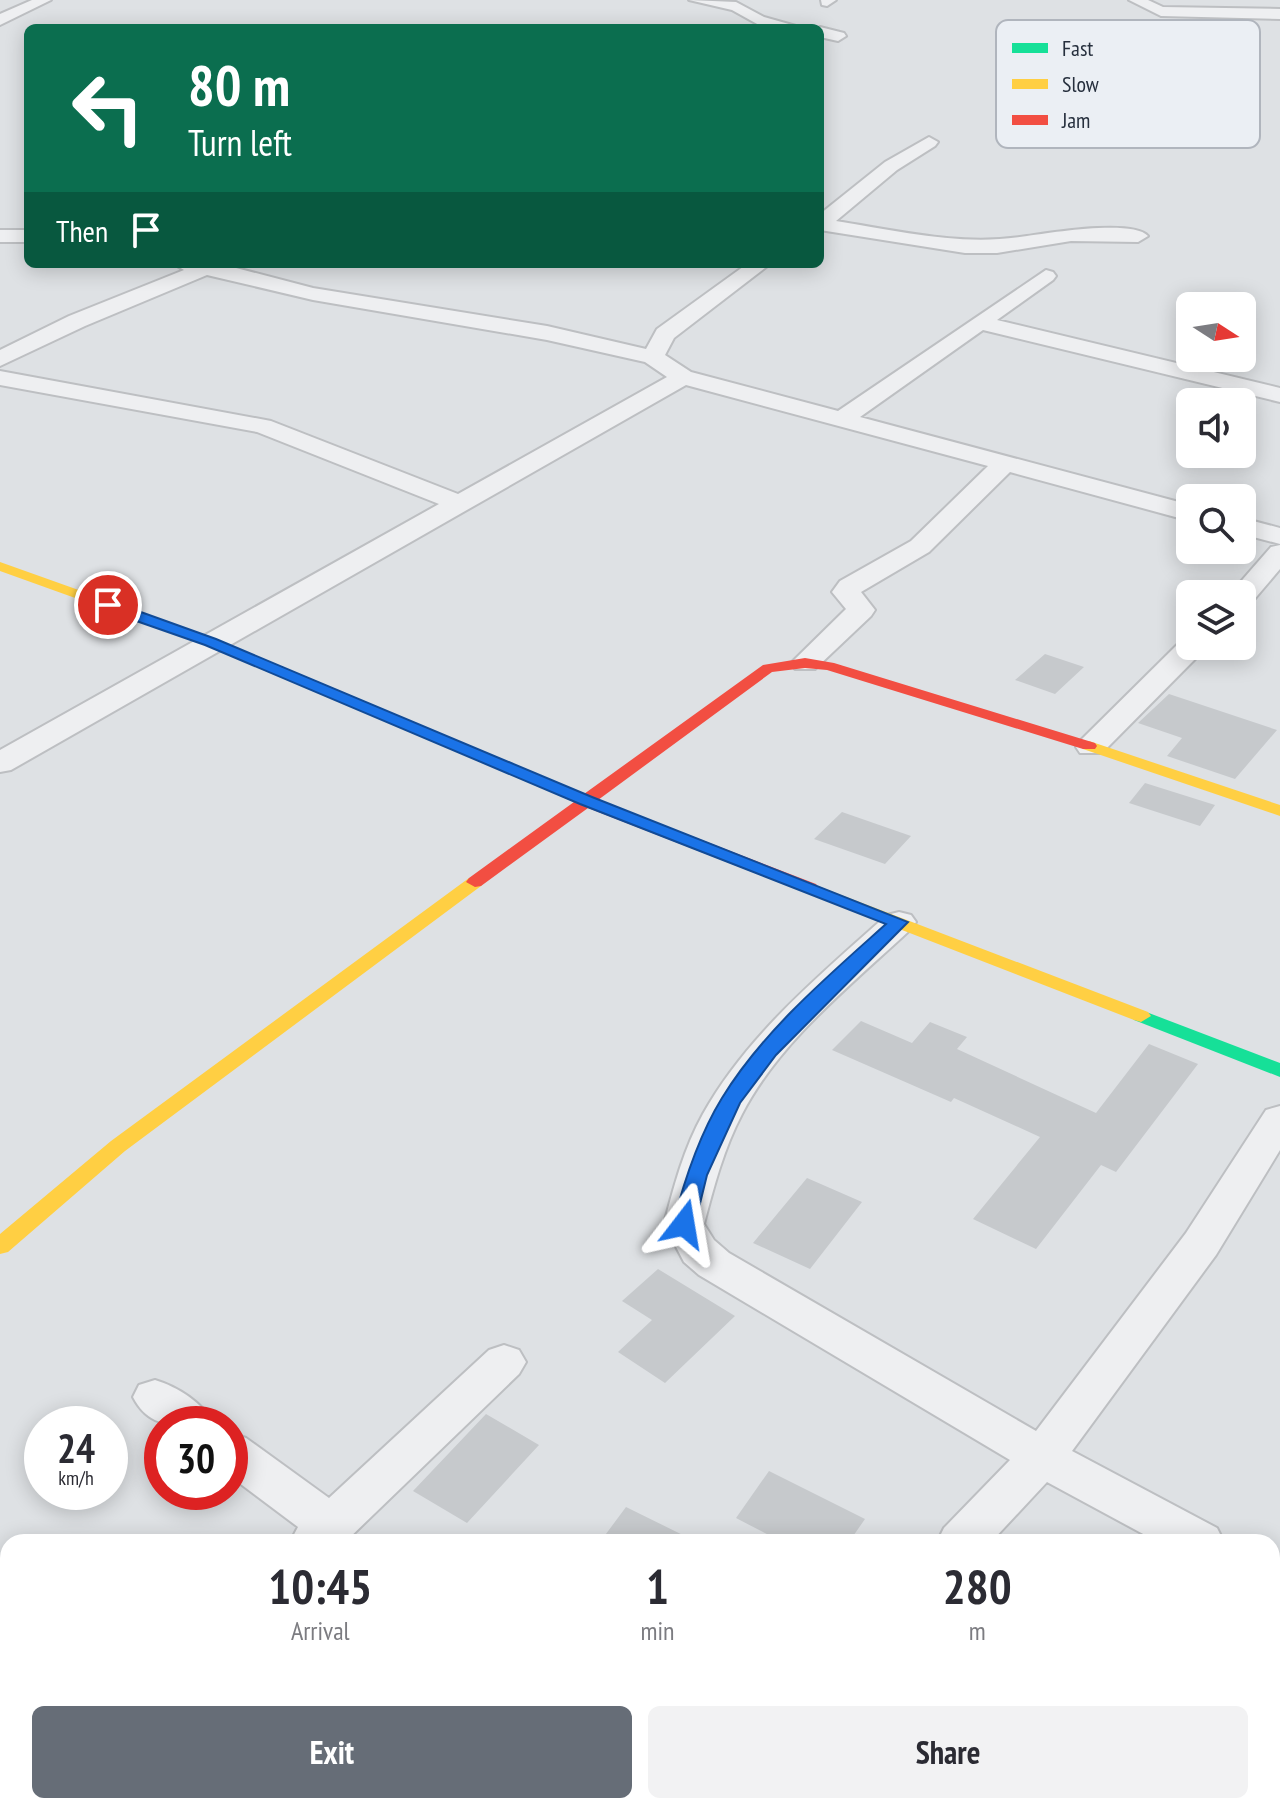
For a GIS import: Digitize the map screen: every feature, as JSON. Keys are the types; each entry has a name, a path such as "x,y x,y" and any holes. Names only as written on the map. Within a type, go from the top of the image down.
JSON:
{"street":[{"path":"0,20 44,0"},
{"path":"696,0 736,6 759,20 777,24"},
{"path":"1136,0 1151,9 1171,12 1280,14"},
{"path":"824,33 838,36"},
{"path":"824,221 891,166 929,142"},
{"path":"824,225 965,247 1005,246 1071,235 1138,236"},
{"path":"0,236 24,236"},
{"path":"0,359 196,268"},
{"path":"209,268 313,294 547,333 653,357 683,377 1007,461 1176,509"},
{"path":"653,357 665,334 755,268"},
{"path":"842,419 1046,276"},
{"path":"981,323 1280,395"},
{"path":"0,763 683,377"},
{"path":"0,378 263,426 458,503"},
{"path":"805,663 861,610 848,596 850,587 905,557 924,542 980,492 1007,461"},
{"path":"1256,530 1280,536"},
{"path":"1256,580 1280,553"},
{"path":"0,566 211,642 586,801 1280,1070"},
{"path":"1091,747 1178,660"},
{"path":"0,1246 118,1146 768,668 805,663 829,666 1091,747 1280,811"},
{"path":"899,922 834,982 769,1050 730,1101 696,1175 684,1224 699,1251 714,1264 1042,1457 1185,1534"},
{"path":"969,1534 1042,1457 1201,1244 1280,1119"},
{"path":"248,1467 322,1533 504,1362"},
{"path":"155,1397 167,1406"}],"building":[{"path":"1045,654 1084,667 1055,694 1015,680"},
{"path":"1169,694 1277,730 1235,779 1167,756 1182,738 1138,723"},
{"path":"1145,783 1215,805 1200,826 1129,803"},
{"path":"842,812 911,836 885,864 814,839"},
{"path":"861,1021 912,1043 930,1022 967,1037 957,1049 1096,1113 1149,1044 1198,1064 1116,1172 1101,1165 1036,1249 973,1219 1040,1137 954,1098 951,1102 832,1050"},
{"path":"807,1178 862,1202 810,1269 753,1243"},
{"path":"658,1269 735,1316 665,1383 618,1352 652,1320 622,1301"},
{"path":"486,1414 539,1445 467,1523 413,1491"},
{"path":"769,1471 865,1519 855,1534 767,1534 736,1518"},
{"path":"626,1507 681,1534 606,1534"}],"traffic: fast":[{"path":"1141,1016 1280,1070"}],"traffic: slow":[{"path":"0,566 211,642 309,683"},
{"path":"1089,746 1280,811"},
{"path":"0,1246 118,1146 475,882"},
{"path":"810,888 1141,1016"}],"traffic: jam":[{"path":"475,882 768,668 805,663 829,666 1089,746"},
{"path":"309,683 586,801 810,888"}],"route":[{"path":"108,605 211,642 586,801 899,922 834,982 769,1050 730,1101 696,1175 684,1224"}]}
